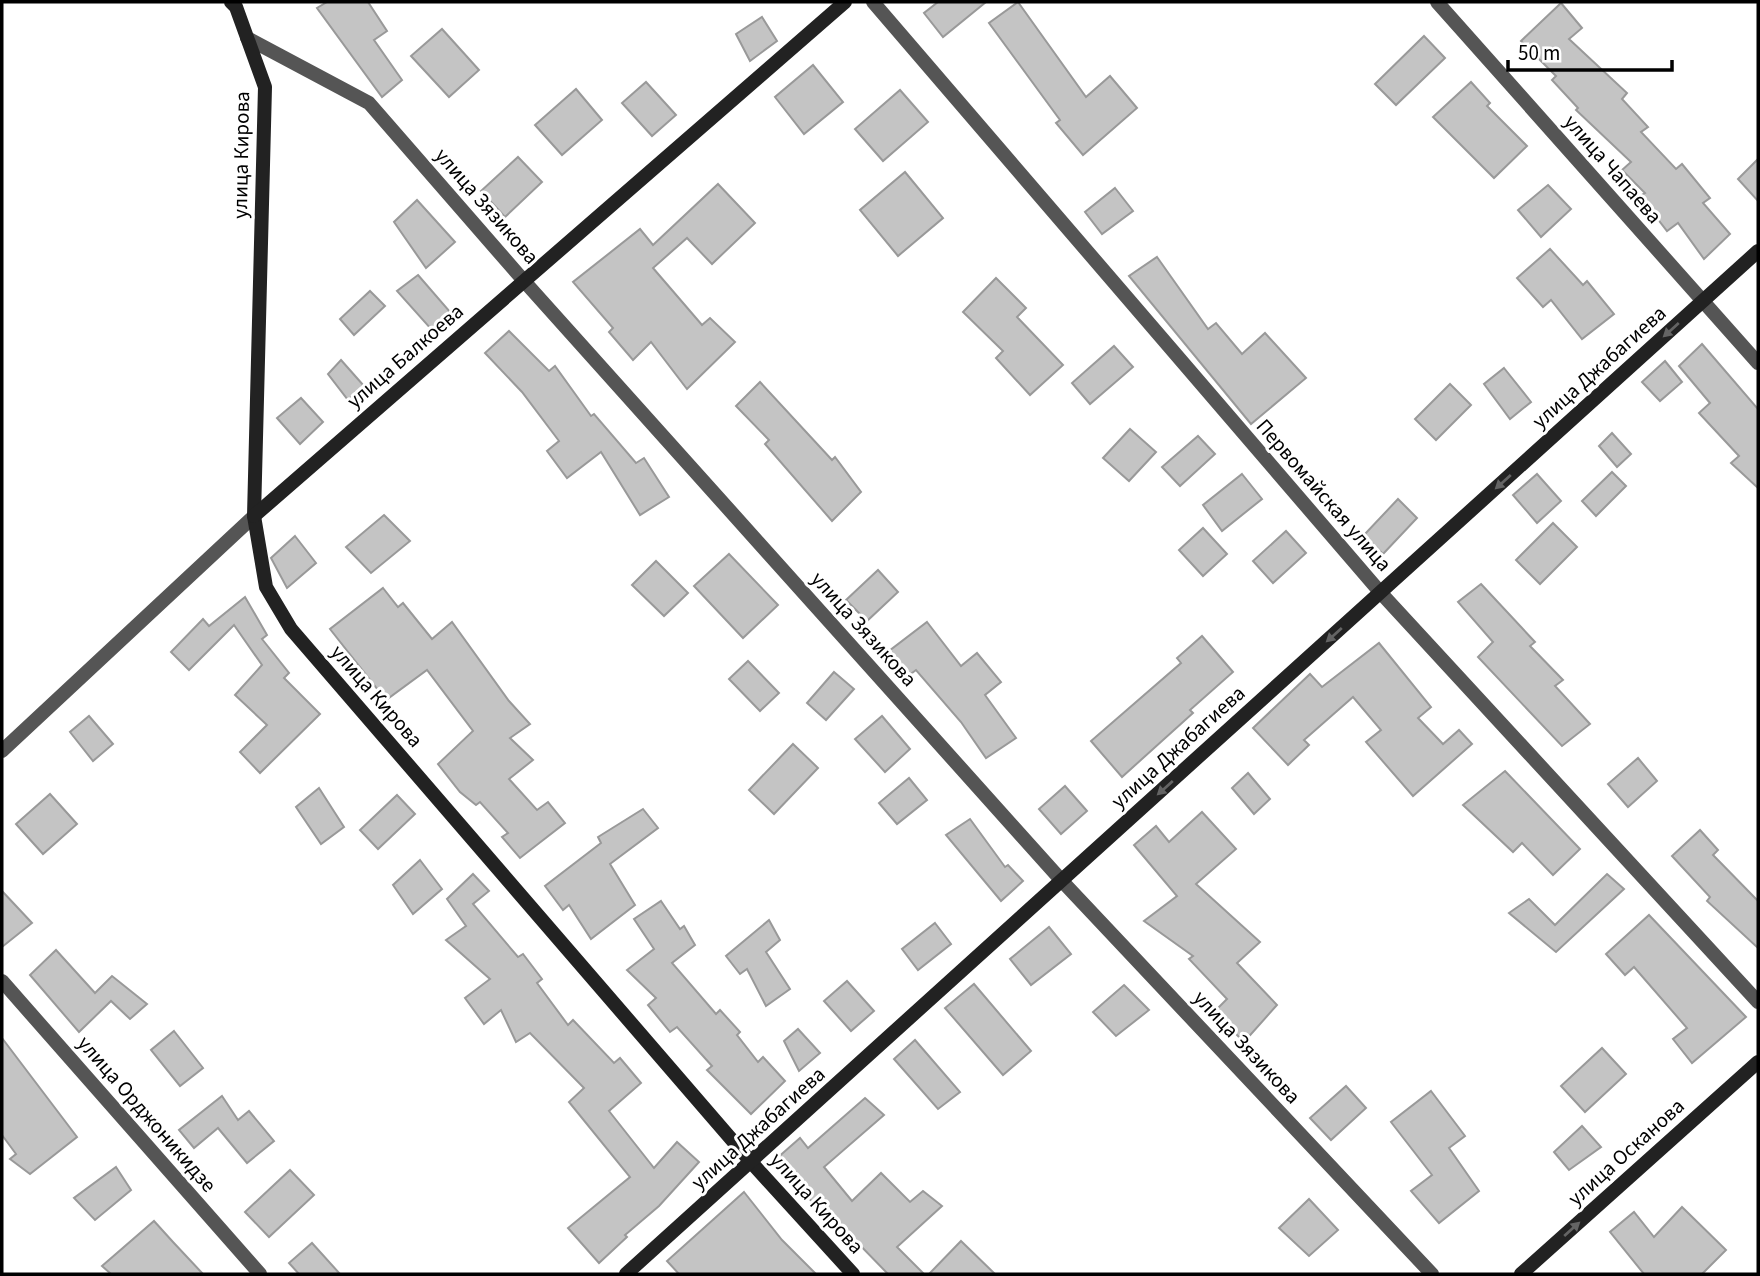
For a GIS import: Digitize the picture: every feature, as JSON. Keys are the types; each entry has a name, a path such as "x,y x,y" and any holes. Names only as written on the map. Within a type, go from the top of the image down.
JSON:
{"street":[{"name":"улица Балкоева","path":"2,751 254,516 845,2"},
{"name":"Первомайская улица","path":"873,2 1380,592 1758,1002"},
{"name":"улица Чапаева","path":"1437,2 1758,363"},
{"name":"улица Кирова","path":"236,3 265,87 254,516 266,587 291,629 751,1162 853,1274"},
{"name":"улица Зязикова","path":"247,38 369,103 524,281 1062,881 1432,1274"},
{"name":"улица Джабагиева","path":"626,1274 1758,251"},
{"name":"улица Орджоникидзе","path":"2,981 261,1274"},
{"name":"улица Осканова","path":"1521,1274 1758,1062"}],"building":[{"path":"327,2 368,2 387,31 374,40 402,80 382,97 317,8"},
{"path":"938,2 986,2 943,37 924,13"},
{"path":"1018,2 1086,97 1110,76 1137,108 1083,155 1056,123 1060,120 989,23"},
{"path":"1561,3 1582,28 1569,39 1627,93 1622,99 1648,127 1641,132 1676,169 1682,164 1710,198 1703,203 1730,234 1704,259 1678,223 1667,231 1640,196 1645,193 1622,170 1631,162 1576,110 1578,108 1552,80 1556,76 1521,41"},
{"path":"762,17 777,41 750,61 736,34"},
{"path":"442,29 479,70 449,97 411,56"},
{"path":"1424,36 1445,58 1396,105 1375,84"},
{"path":"813,65 843,102 804,134 775,97"},
{"path":"646,82 676,115 652,136 622,103"},
{"path":"1471,82 1490,103 1487,106 1527,146 1494,178 1433,117"},
{"path":"576,89 602,120 562,155 535,125"},
{"path":"900,90 928,122 883,161 855,129"},
{"path":"518,157 542,182 505,217 481,191"},
{"path":"1758,159 1758,201 1738,179"},
{"path":"905,172 943,218 898,256 860,210"},
{"path":"718,184 755,223 712,264 687,238 653,268 702,325 710,318 735,342 687,389 651,342 633,360 609,332 613,328 573,282 640,229 653,245"},
{"path":"1548,185 1571,209 1541,237 1518,210"},
{"path":"1115,188 1133,211 1102,234 1085,212"},
{"path":"417,200 455,242 426,268 394,222"},
{"path":"1550,249 1583,285 1587,281 1614,314 1582,339 1551,300 1543,307 1517,278"},
{"path":"1157,257 1208,329 1216,323 1242,354 1265,333 1306,378 1251,424 1129,276"},
{"path":"418,275 451,313 431,329 397,291"},
{"path":"996,278 1026,308 1017,317 1063,365 1030,395 996,358 1003,351 963,312"},
{"path":"370,291 385,306 354,335 340,319"},
{"path":"509,331 549,371 555,366 591,416 594,414 636,463 644,458 669,497 640,515 601,452 567,478 547,451 559,441 522,392 485,353"},
{"path":"1702,344 1758,409 1758,488 1731,463 1739,456 1699,413 1710,403 1679,366"},
{"path":"1114,346 1133,367 1090,404 1072,383"},
{"path":"341,360 364,386 348,400 328,374"},
{"path":"1665,361 1682,382 1660,401 1642,382"},
{"path":"1504,368 1531,402 1510,419 1484,384"},
{"path":"760,382 832,460 835,457 861,492 832,521 765,444 769,440 736,406"},
{"path":"1450,384 1471,405 1436,440 1415,419"},
{"path":"301,398 323,422 300,444 277,418"},
{"path":"1130,429 1156,452 1129,481 1103,458"},
{"path":"1612,433 1631,454 1617,467 1599,446"},
{"path":"1198,436 1215,454 1180,486 1162,467"},
{"path":"1612,472 1626,486 1596,516 1582,501"},
{"path":"1242,474 1262,499 1222,531 1203,505"},
{"path":"1537,474 1561,501 1537,523 1513,495"},
{"path":"1398,499 1417,518 1383,554 1364,535"},
{"path":"384,515 410,541 371,573 346,547"},
{"path":"1553,523 1577,547 1540,584 1516,560"},
{"path":"1203,528 1227,554 1203,576 1179,550"},
{"path":"1286,531 1306,553 1273,583 1253,561"},
{"path":"295,536 316,563 287,588 271,558"},
{"path":"729,554 778,605 743,638 694,586"},
{"path":"656,561 688,593 664,616 632,585"},
{"path":"878,570 898,592 867,621 846,600"},
{"path":"1481,584 1535,642 1530,646 1563,680 1555,686 1590,724 1562,746 1478,657 1493,642 1458,602"},
{"path":"383,588 398,607 403,603 432,639 452,622 509,701 530,724 510,738 533,760 509,779 537,810 548,802 565,823 520,858 502,837 508,833 480,802 476,805 460,792 438,764 473,731 427,670 386,700 330,629"},
{"path":"245,597 267,635 262,639 289,673 284,678 320,714 260,773 240,752 267,725 235,695 262,665 234,625 189,670 171,652 203,619 209,626"},
{"path":"927,622 961,666 977,653 1001,682 985,695 1016,738 986,758 961,722 916,670 908,676 889,651"},
{"path":"1202,636 1233,672 1190,710 1193,713 1122,777 1091,741 1181,663 1177,658"},
{"path":"1379,643 1431,707 1418,718 1443,744 1459,730 1472,744 1413,796 1366,742 1381,730 1353,697 1304,740 1309,745 1288,765 1253,728 1310,674 1322,687"},
{"path":"748,661 779,693 760,711 729,679"},
{"path":"834,672 854,689 826,720 807,703"},
{"path":"89,716 113,744 93,761 70,732"},
{"path":"882,716 910,749 885,772 855,739"},
{"path":"793,744 818,768 774,814 749,790"},
{"path":"1638,758 1657,781 1628,807 1608,784"},
{"path":"1505,771 1580,849 1553,875 1522,843 1513,852 1463,805"},
{"path":"1248,773 1270,799 1254,814 1232,788"},
{"path":"909,778 927,800 897,824 879,803"},
{"path":"1065,786 1087,811 1061,834 1039,809"},
{"path":"319,788 344,827 321,844 296,807"},
{"path":"50,794 77,824 43,854 16,824"},
{"path":"397,795 415,814 378,849 360,830"},
{"path":"643,809 658,828 610,864 635,905 591,939 569,905 563,910 545,886 601,843 598,837"},
{"path":"1202,812 1236,849 1196,884 1260,942 1237,963 1277,1005 1244,1042 1214,1012 1227,999 1189,959 1193,956 1144,921 1177,896 1134,845 1156,826 1169,842"},
{"path":"970,819 1005,867 1008,865 1023,881 1001,901 946,835"},
{"path":"1700,830 1718,850 1713,855 1758,901 1758,948 1707,901 1710,897 1672,856"},
{"path":"420,860 442,889 413,914 393,885"},
{"path":"473,874 489,891 473,904 518,957 523,954 542,979 537,983 568,1025 573,1020 614,1063 620,1058 641,1083 609,1111 654,1168 677,1142 699,1162 659,1206 625,1235 627,1237 599,1263 568,1228 630,1177 569,1102 584,1088 530,1033 516,1042 501,1010 484,1024 465,998 490,979 446,940 466,926 447,899"},
{"path":"1607,874 1624,889 1556,952 1509,913 1529,899 1555,925"},
{"path":"2,891 32,923 2,947"},
{"path":"661,901 680,929 684,926 695,945 672,963 716,1014 720,1010 740,1032 737,1035 758,1062 763,1057 785,1081 751,1114 707,1070 712,1066 677,1027 670,1032 648,1005 656,998 627,970 654,949 634,919"},
{"path":"1649,915 1746,1017 1692,1063 1673,1039 1687,1028 1634,967 1625,975 1606,954"},
{"path":"769,920 780,940 766,952 790,989 766,1006 747,969 740,974 726,956"},
{"path":"935,923 951,944 918,970 902,949"},
{"path":"1049,927 1071,954 1031,985 1010,959"},
{"path":"56,950 95,993 112,976 147,1004 130,1019 111,1001 79,1032 30,975"},
{"path":"847,981 874,1011 851,1031 824,1001"},
{"path":"974,984 1031,1051 1003,1075 945,1008"},
{"path":"1124,985 1149,1010 1116,1036 1093,1012"},
{"path":"798,1029 820,1053 799,1071 784,1041"},
{"path":"174,1031 203,1068 180,1086 151,1050"},
{"path":"2,1038 77,1137 30,1174 10,1159 16,1154 2,1135"},
{"path":"915,1040 960,1092 938,1109 894,1059"},
{"path":"1602,1048 1626,1074 1585,1112 1561,1086"},
{"path":"1346,1086 1366,1108 1331,1140 1310,1118"},
{"path":"1431,1091 1465,1136 1449,1148 1479,1191 1439,1223 1411,1191 1432,1175 1391,1122"},
{"path":"222,1096 238,1120 249,1111 274,1141 247,1163 218,1128 194,1148 179,1130"},
{"path":"865,1098 884,1115 824,1167 852,1201 881,1173 910,1202 923,1191 942,1206 897,1247 924,1274 888,1274 816,1200 813,1203 776,1159 800,1138 808,1148"},
{"path":"1582,1126 1601,1147 1569,1170 1554,1152"},
{"path":"116,1167 131,1190 95,1220 74,1198"},
{"path":"290,1170 314,1195 269,1237 245,1212"},
{"path":"744,1192 782,1240 816,1274 679,1274 667,1261"},
{"path":"1309,1199 1338,1230 1309,1256 1279,1228"},
{"path":"1682,1207 1726,1250 1702,1274 1644,1274 1610,1232 1634,1212 1654,1237"},
{"path":"154,1221 203,1274 111,1274 102,1266"},
{"path":"961,1241 995,1274 929,1274"},
{"path":"312,1243 340,1274 299,1274 289,1263"}]}
